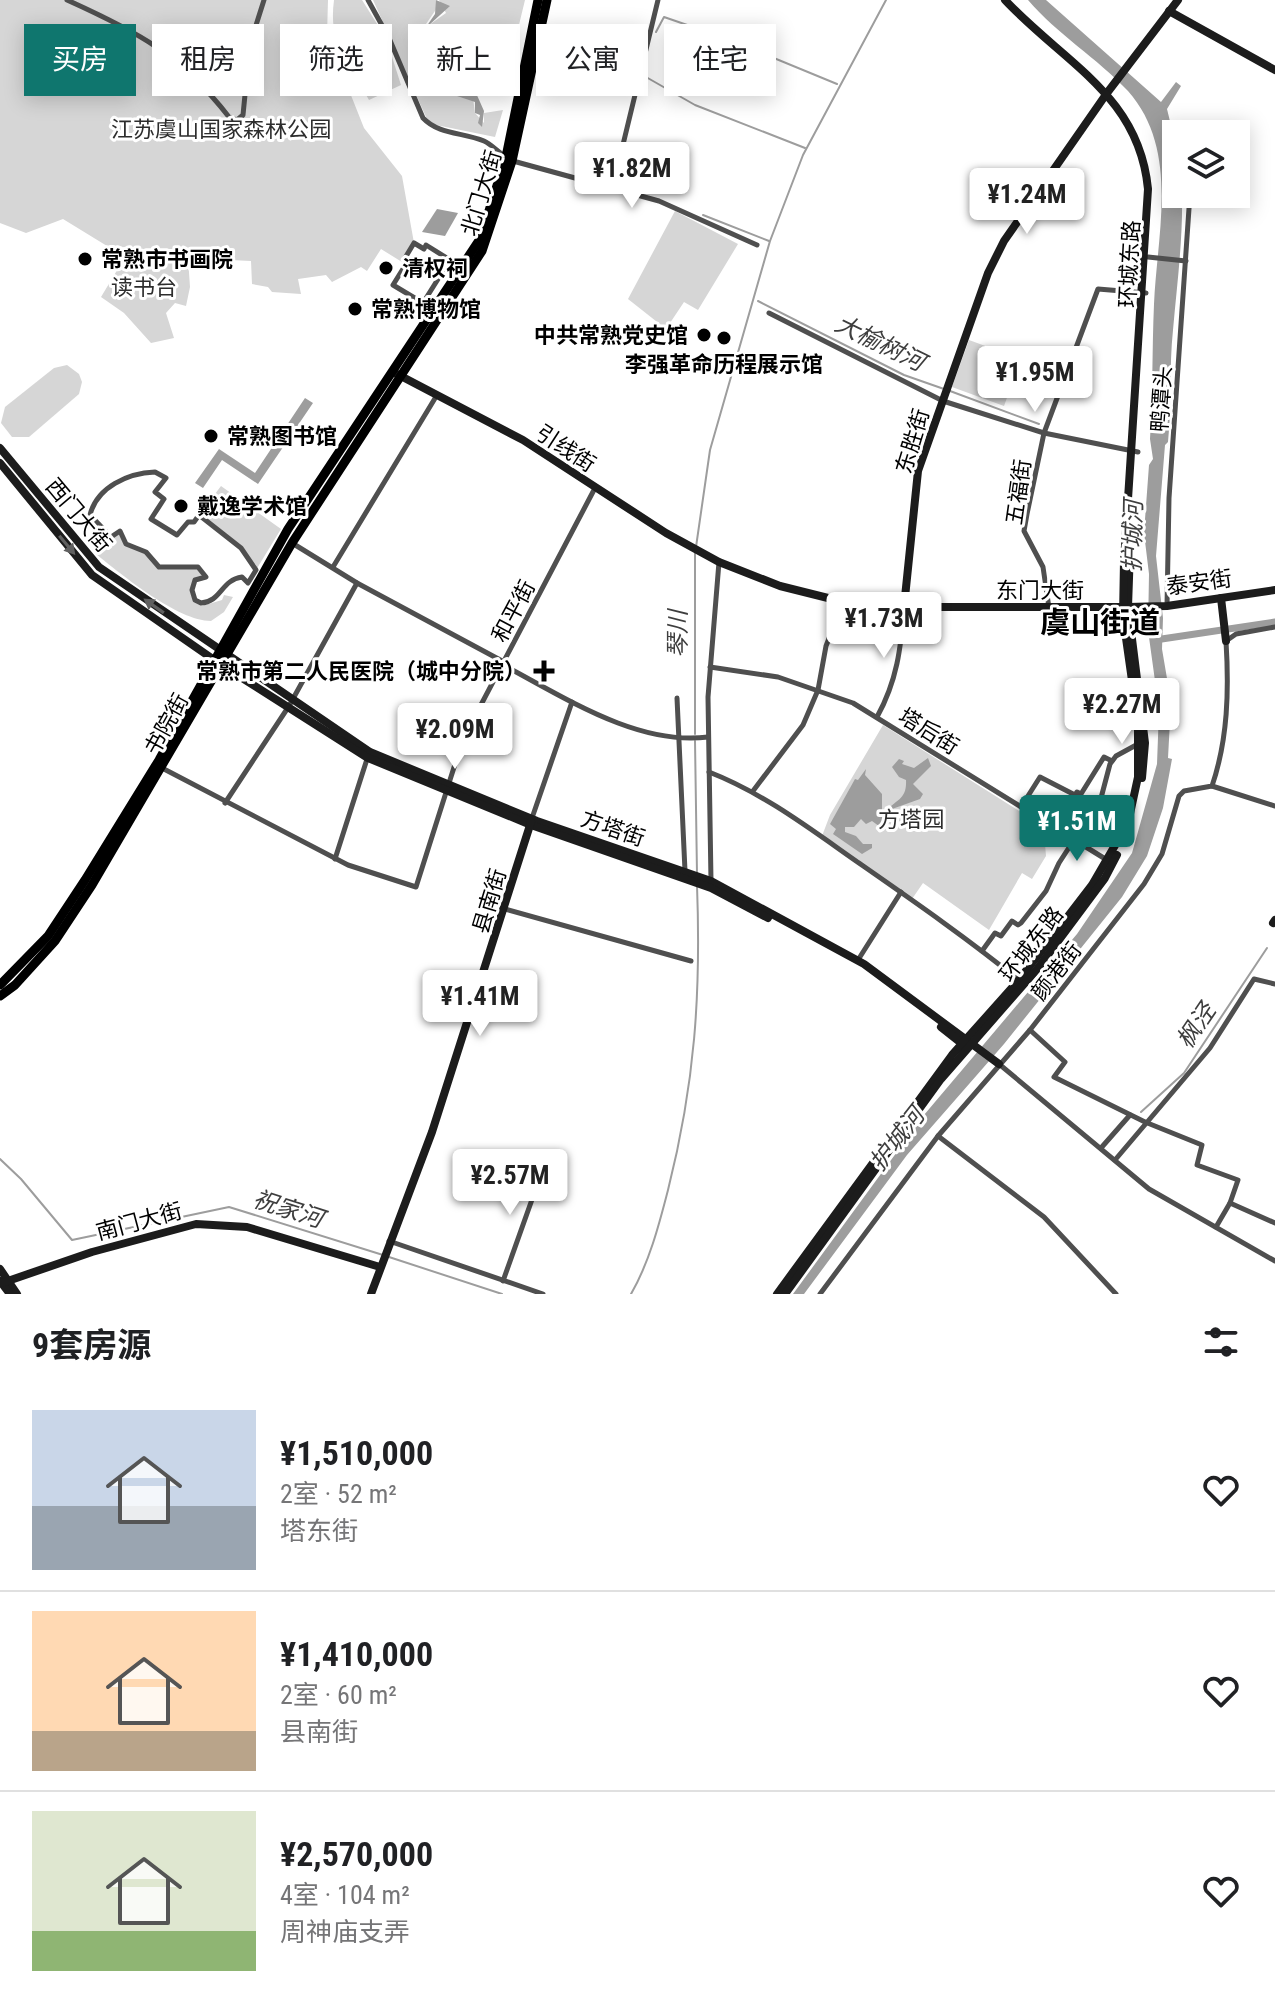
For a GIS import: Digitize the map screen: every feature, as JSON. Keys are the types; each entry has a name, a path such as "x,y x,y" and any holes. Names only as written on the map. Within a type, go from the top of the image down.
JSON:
{"main road":[{"name":"北门大街","path":"509,159 538,0"},
{"name":"北门大街","path":"395,373 482,251 509,159 547,0"},
{"name":"书院街","path":"0,985 48,936 85,880 395,373"},
{"name":"书院街","path":"0,996 15,985 55,941 162,768 288,529 395,373"}],"street":[{"path":"67,0 128,28 160,47 193,73 229,117 237,120 243,115 250,44 264,0"},
{"path":"368,0 389,38 423,118 445,131 486,141 509,159 659,201 757,245"},
{"path":"612,190 658,0"},
{"path":"1008,0 1108,91"},
{"name":"东胜街","path":"904,607 918,471 988,273 1004,241 1108,91 1178,0"},
{"path":"1169,11 1275,70"},
{"name":"环城东路","path":"1108,91 1132,120 1148,151 1152,186 1143,292"},
{"name":"环城东路","path":"777,1294 967,1044 1021,982 1111,862 1133,822 1141,744 1125,607 1148,189 1145,156 1108,91"},
{"name":"鸭潭头","path":"1167,606 1169,498 1189,208"},
{"path":"414,243 424,249 426,245 450,260 423,303 393,285 406,264 411,268 414,263 405,258 414,243"},
{"path":"1148,257 1186,261"},
{"name":"五福街","path":"1049,608 1043,567 1024,531 1044,433 1098,289 1143,292"},
{"path":"769,313 944,399 1044,433 1135,452"},
{"name":"引线街","path":"395,373 523,440 595,488 719,562"},
{"path":"333,567 437,395"},
{"name":"西门大街","path":"0,448 99,567 219,657"},
{"name":"西门大街","path":"0,463 92,575 219,657"},
{"path":"155,472 166,478 155,492 164,499 163,503 151,519 177,535 199,515 225,537 241,548 256,570 248,583 242,577 231,579 214,600 201,603 195,600 192,590 195,580 206,577 198,567 159,567 146,552 126,544 120,531 111,537 89,513 123,477 133,473 155,472"},
{"name":"和平街","path":"335,859 416,887 463,739 595,488"},
{"path":"292,543 357,583 572,702 680,741 708,737"},
{"path":"706,882 710,667 719,562"},
{"name":"东门大街","path":"719,562 780,586 844,602 904,607 1125,607"},
{"path":"225,803 291,703 357,583"},
{"name":"泰安街","path":"1125,607 1167,606 1275,590"},
{"path":"1221,598 1229,695 1219,766 1212,786 1275,806"},
{"path":"753,791 803,725 818,690 826,646 844,602"},
{"path":"877,717 891,691 904,607"},
{"path":"835,624 902,635"},
{"path":"1226,641 1236,634 1275,627"},
{"name":"方塔街","path":"219,657 369,755 531,822 706,882 858,960 967,1044"},
{"name":"塔后街","path":"710,667 767,674 818,690 877,717 1111,862"},
{"path":"677,698 689,876"},
{"name":"县南街","path":"371,1294 432,1132 572,702"},
{"path":"982,951 995,933 1001,936 1012,921 1018,925 1021,923 1046,891 1059,863 1101,798 1112,761 1141,744"},
{"path":"162,768 335,859 369,755"},
{"path":"1021,807 1040,777 1075,795 1077,792 1081,794 1104,757 1112,761"},
{"path":"709,772 753,791 901,892 1021,982"},
{"name":"颜港街","path":"820,1294 938,1136 1030,1030 1144,884 1162,854 1179,796 1184,791 1212,786"},
{"name":"方塔街","path":"706,882 865,970 999,1064"},
{"path":"858,960 901,892"},
{"path":"505,909 691,961"},
{"path":"1115,1160 1210,1048 1254,979 1275,984"},
{"path":"1030,1030 1065,1062 1054,1077 1145,1122 1202,1145 1197,1165 1238,1180 1230,1203 1216,1227"},
{"name":"环城东路","path":"785,1294 967,1044"},
{"path":"999,1064 1149,1189 1275,1261"},
{"path":"1101,1148 1130,1115"},
{"path":"938,1136 1044,1217 1116,1294"},
{"path":"503,1281 545,1163"},
{"path":"1230,1203 1275,1223"},
{"name":"南门大街","path":"2,1282 196,1224 247,1227 381,1264"},
{"path":"388,1243 543,1294"},
{"path":"0,1269 2,1282 10,1294"},
{"path":"2,1282 17,1294"}],"green space":[{"name":"江苏虞山国家森林公园","path":"0,0 328,0 327,24 280,24 280,96 351,96 364,128 402,176 414,243 402,262 381,249 367,271 361,267 332,282 326,275 298,279 301,294 272,292 268,287 252,284 251,261 188,258 190,287 186,306 175,303 166,313 174,338 151,343 124,313 101,297 125,257 63,219 26,233 0,223"},
{"path":"334,0 362,0 377,24 334,24"},
{"path":"373,0 436,0 437,8 426,24 408,24 408,77 392,42 392,24 384,24"},
{"path":"439,0 525,0 519,24 430,24 446,13"},
{"path":"392,57 401,85 392,89"},
{"path":"417,96 473,98 475,113 484,123 484,113 503,110 495,137 436,125 427,119"},
{"path":"675,211 738,244 698,310 684,302 666,329 628,299"},
{"path":"969,340 1021,359 1004,406 952,387"},
{"path":"67,365 79,374 82,382 79,394 29,437 12,437 1,423 5,407 54,368"},
{"path":"221,486 281,529 256,570 242,552 199,515"},
{"path":"120,531 126,544 146,552 159,567 198,567 206,577 195,580 193,596 202,606 222,600 224,595 233,597 224,612 211,621 183,613 151,595 96,554"},
{"name":"方塔园","path":"883,725 1046,828 1040,840 1045,844 1046,856 1032,879 1022,873 989,930 923,883 912,899 822,836 830,815"}],"shaded area":[{"path":"436,0 450,6 428,24 435,14"},
{"path":"1028,0 1046,0 1161,102 1176,82 1181,86 1167,109 1170,120 1162,120 1162,193 1154,139 1144,114 1128,91"},
{"path":"457,96 477,96 484,111 482,127 478,123 480,115 475,113 475,102"},
{"path":"1162,193 1162,208 1182,208 1168,442 1165,445 1156,556 1163,618 1162,649 1171,702 1168,758 1172,759 1163,808 1147,856 1122,897 1004,1044 907,1155 804,1294 793,1294 924,1115 1077,934 1132,853 1157,764 1159,710 1148,630 1149,574 1144,533 1149,465 1153,459 1150,439 1154,304"},
{"path":"437,209 458,213 445,236 422,232"},
{"path":"305,398 313,403 258,484 222,460 203,488 195,483 219,449 255,473"},
{"path":"928,758 931,766 913,784 923,794 920,799 892,809 884,817 883,829 872,821 866,824 861,819 854,827 845,827 845,832 856,836 863,844 872,844 872,848 862,854 833,834 836,829 830,824 855,779 858,780 866,769 865,775 882,794 882,811 885,812 903,795 906,787 906,780 899,777 892,767 899,759 904,761 902,764 914,768"}],"waterway":[{"name":"琴川","path":"696,547 710,450 770,241 803,155 886,0"},
{"path":"656,32 664,17 725,38 837,84"},
{"path":"648,78 695,105 805,148"},
{"path":"703,215 769,241"},
{"name":"大榆树河","path":"758,301 904,375 944,389"},
{"name":"大榆树河","path":"950,391 1039,424"},
{"name":"琴川","path":"695,553 695,734"},
{"path":"1155,640 1275,622"},
{"name":"琴川","path":"695,741 697,874"},
{"name":"琴川","path":"631,1294 657,1230 684,1113 697,1001 697,885"},
{"name":"枫泾","path":"1141,1112 1184,1073 1267,948"},
{"name":"祝家河","path":"0,1159 21,1179 72,1240 229,1207 383,1255"},
{"name":"祝家河","path":"389,1257 502,1294"}],"place":[{"name":"常熟市书画院","path":"85,259"},
{"name":"清权祠","path":"386,268"},
{"name":"常熟博物馆","path":"355,309"},
{"name":"中共常熟党史馆","path":"704,335"},
{"name":"李强革命历程展示馆","path":"724,338"},
{"name":"常熟图书馆","path":"211,436"},
{"name":"戴逸学术馆","path":"181,506"},
{"name":"常熟市第二人民医院（城中分院）","path":"544,671"}],"district":[{"name":"虞山街道","path":"1100,623"}],"park label":[{"name":"读书台","path":"144,287"}],"water label":[{"name":"护城河","path":"1133,536"},
{"name":"护城河","path":"897,1139"}]}
